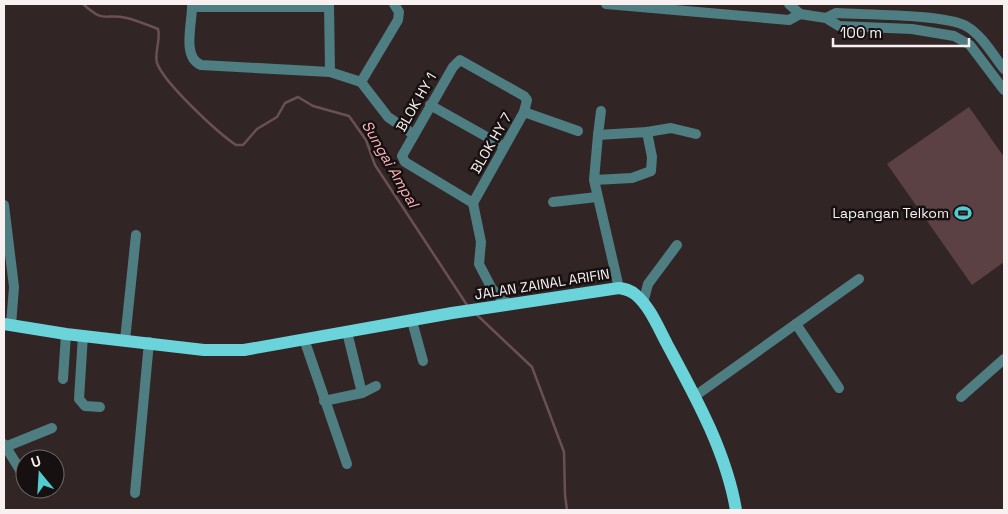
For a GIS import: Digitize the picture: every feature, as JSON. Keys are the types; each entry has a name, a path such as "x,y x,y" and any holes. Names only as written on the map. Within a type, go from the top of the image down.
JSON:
{"main road":[{"name":"JALAN ZAINAL ARIFIN","path":"7,324 66,334 149,342 204,350 244,350 452,313 618,288 635,294 643,303 695,396 726,466 736,510"}],"street":[{"path":"361,82 398,20 399,12 394,4"},
{"path":"606,4 789,20 800,14"},
{"path":"789,4 800,14 826,18 839,26 912,29 962,39 980,57 1004,90"},
{"path":"330,72 329,6 192,6 190,53 195,62 201,64 330,72 361,82 388,117 413,134"},
{"path":"826,18 836,13 938,20 964,25 973,31 1004,69"},
{"path":"911,18 912,29"},
{"path":"980,57 990,50"},
{"name":"BLOK HY 1","path":"473,203 403,161 402,156 430,105 453,67 460,60 524,96"},
{"name":"BLOK HY 7","path":"473,203 503,146 524,112 527,100 524,96"},
{"path":"430,105 503,146"},
{"path":"601,110 594,180 618,288"},
{"path":"524,112 578,131"},
{"path":"598,135 647,132 671,128 696,134"},
{"path":"594,180 632,178 651,171 652,157 647,132"},
{"path":"553,202 597,198"},
{"path":"473,203 481,242 479,264 492,289 509,305"},
{"path":"4,205 14,287 7,324"},
{"path":"125,340 136,235"},
{"path":"643,303 648,284 677,244"},
{"path":"695,396 860,279"},
{"path":"412,321 423,361"},
{"path":"796,324 840,388"},
{"path":"348,332 362,393"},
{"path":"63,379 66,334"},
{"path":"83,335 79,399 85,406 100,407"},
{"path":"304,339 324,401 348,464"},
{"path":"135,493 149,342"},
{"path":"961,397 1004,359"},
{"path":"324,401 362,393 376,386"},
{"path":"15,462 4,445 52,428"}],"shaded area":[{"name":"Lapangan Telkom","path":"969,107 1004,157 1004,262 972,285 887,164"}],"waterway":[{"name":"Sungai Ampal","path":"83,4 100,16 127,18 158,29 159,38 156,59 162,72 192,107 236,145 243,145 257,129 277,117 285,103 298,97 313,106 349,116 366,140 375,165 467,305"},
{"name":"Sungai Ampal","path":"476,314 532,367 564,452 567,510"}],"place":[{"name":"Lapangan Telkom","path":"963,213"}]}
